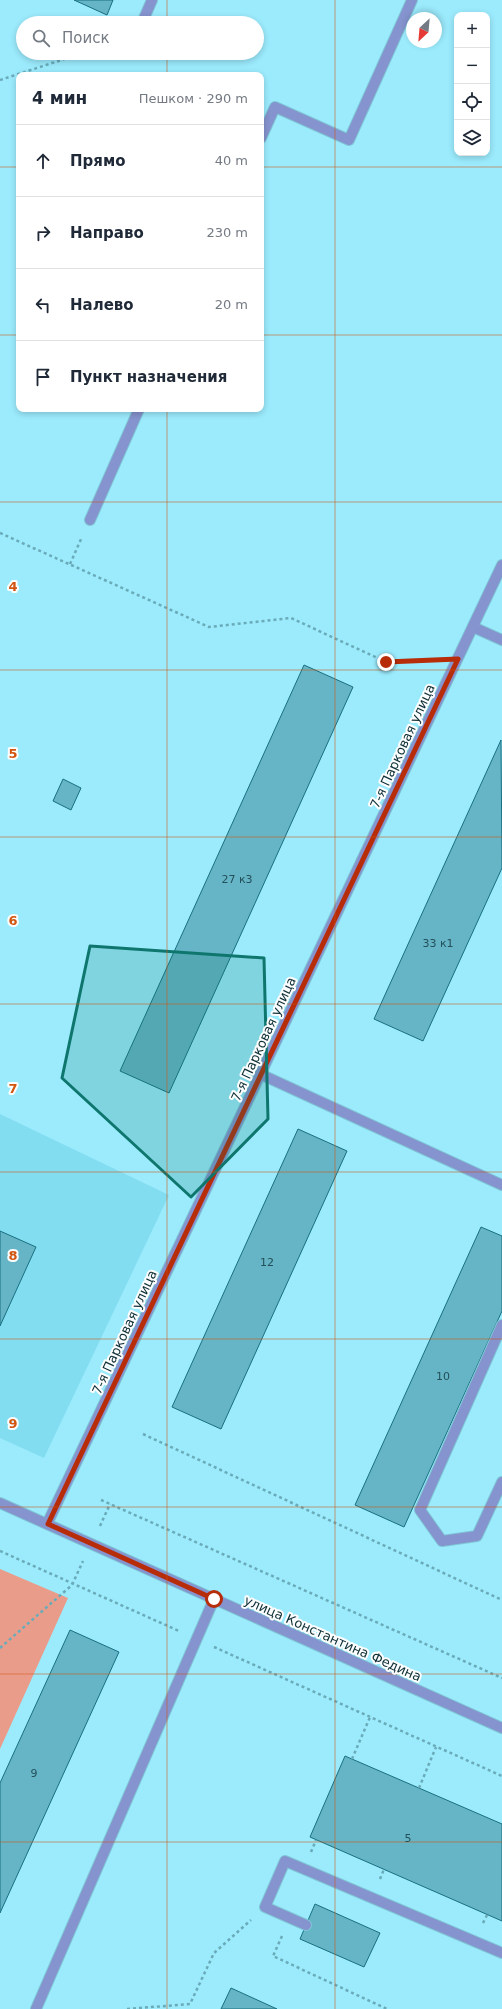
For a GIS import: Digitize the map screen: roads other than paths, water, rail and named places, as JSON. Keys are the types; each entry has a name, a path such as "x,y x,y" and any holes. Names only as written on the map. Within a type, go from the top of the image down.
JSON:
{"street":[{"path":"145,16 152,0"},
{"path":"264,131 275,107 349,140 412,0"},
{"path":"90,520 138,412"},
{"name":"7-я Парковая улица","path":"48,1524 502,565"},
{"path":"473,627 502,640"},
{"path":"260,1074 502,1185"},
{"path":"502,1325 420,1510 442,1542 477,1536 502,1482"},
{"name":"улица Константина Федина","path":"0,1503 502,1728"},
{"path":"36,2009 214,1599"},
{"path":"306,1924 265,1907 285,1861 502,1953"}]}
